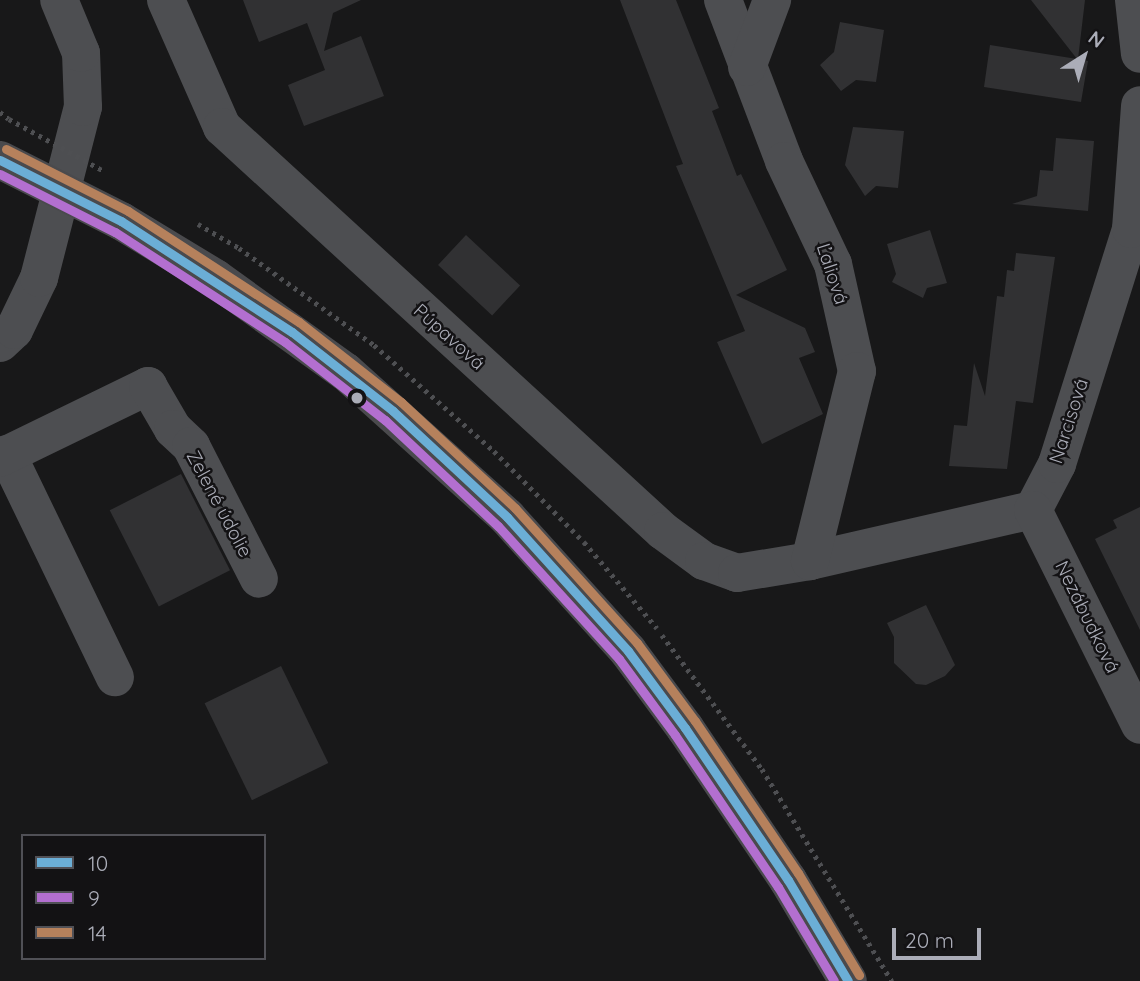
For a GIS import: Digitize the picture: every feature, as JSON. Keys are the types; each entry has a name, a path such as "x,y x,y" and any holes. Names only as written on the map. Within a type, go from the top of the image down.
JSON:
{"main road":[{"path":"0,160 121,221 215,278 346,372 507,517 628,651 685,728 789,880 848,981"}],"street":[{"path":"0,343 14,330 39,278 83,107 81,53 59,0"},
{"name":"Púpavová","path":"166,0 222,127 663,531 704,561 737,573 810,561"},
{"name":"Ľaliová","path":"723,0 784,161 833,264 856,371 810,561"},
{"path":"747,66 772,0"},
{"path":"1134,0 1140,54"},
{"name":"Narcisová","path":"1033,510 1057,464 1131,229 1140,105"},
{"name":"Zelené údolie","path":"115,677 4,456 148,386 173,429 191,446 259,579"},
{"path":"810,561 1033,510"},
{"name":"Nezábudková","path":"1033,510 1140,725"}],"path":[{"path":"0,112 9,120 116,178"}],"building":[{"path":"243,0 361,0 333,13 324,51 361,36 384,96 304,126 288,85 325,70 307,23 259,42"},
{"path":"620,0 676,0 719,108 712,111 737,176 741,174 787,270 736,295 805,328 815,352 799,358 823,414 762,444 717,342 745,331 676,166 683,164"},
{"path":"1031,0 1085,0 1078,59 1088,61 1081,102 984,87 990,45 1077,59"},
{"path":"840,22 884,30 876,82 856,80 841,91 820,65 834,52"},
{"path":"853,127 904,131 898,188 876,186 865,196 845,165"},
{"path":"1056,138 1094,141 1088,211 1012,204 1037,196 1040,170 1053,171"},
{"path":"930,230 947,283 927,288 923,298 892,282 896,274 887,244"},
{"path":"466,235 520,285 492,315 438,265"},
{"path":"1016,253 1055,257 1033,403 1016,401 1007,469 949,466 954,425 967,426 974,363 985,396 997,296 1004,297 1007,270 1014,271"},
{"path":"181,474 230,570 159,607 110,510"},
{"path":"1140,507 1140,630 1095,539 1117,528 1113,520"},
{"path":"926,605 955,665 945,676 926,685 916,684 894,663 894,637 887,623"},
{"path":"281,666 328,763 252,800 205,703"}],"transit line":[{"name":"14","path":"6,149 128,211 299,322 401,402 515,508 637,643 695,721 798,873 859,975"},
{"name":"10","path":"0,160 121,221 292,332 393,411 507,517 628,651 685,728 788,880 848,981"},
{"name":"9","path":"0,174 115,232 285,342 385,420 498,526 619,659 675,735 778,887 834,981"}]}
